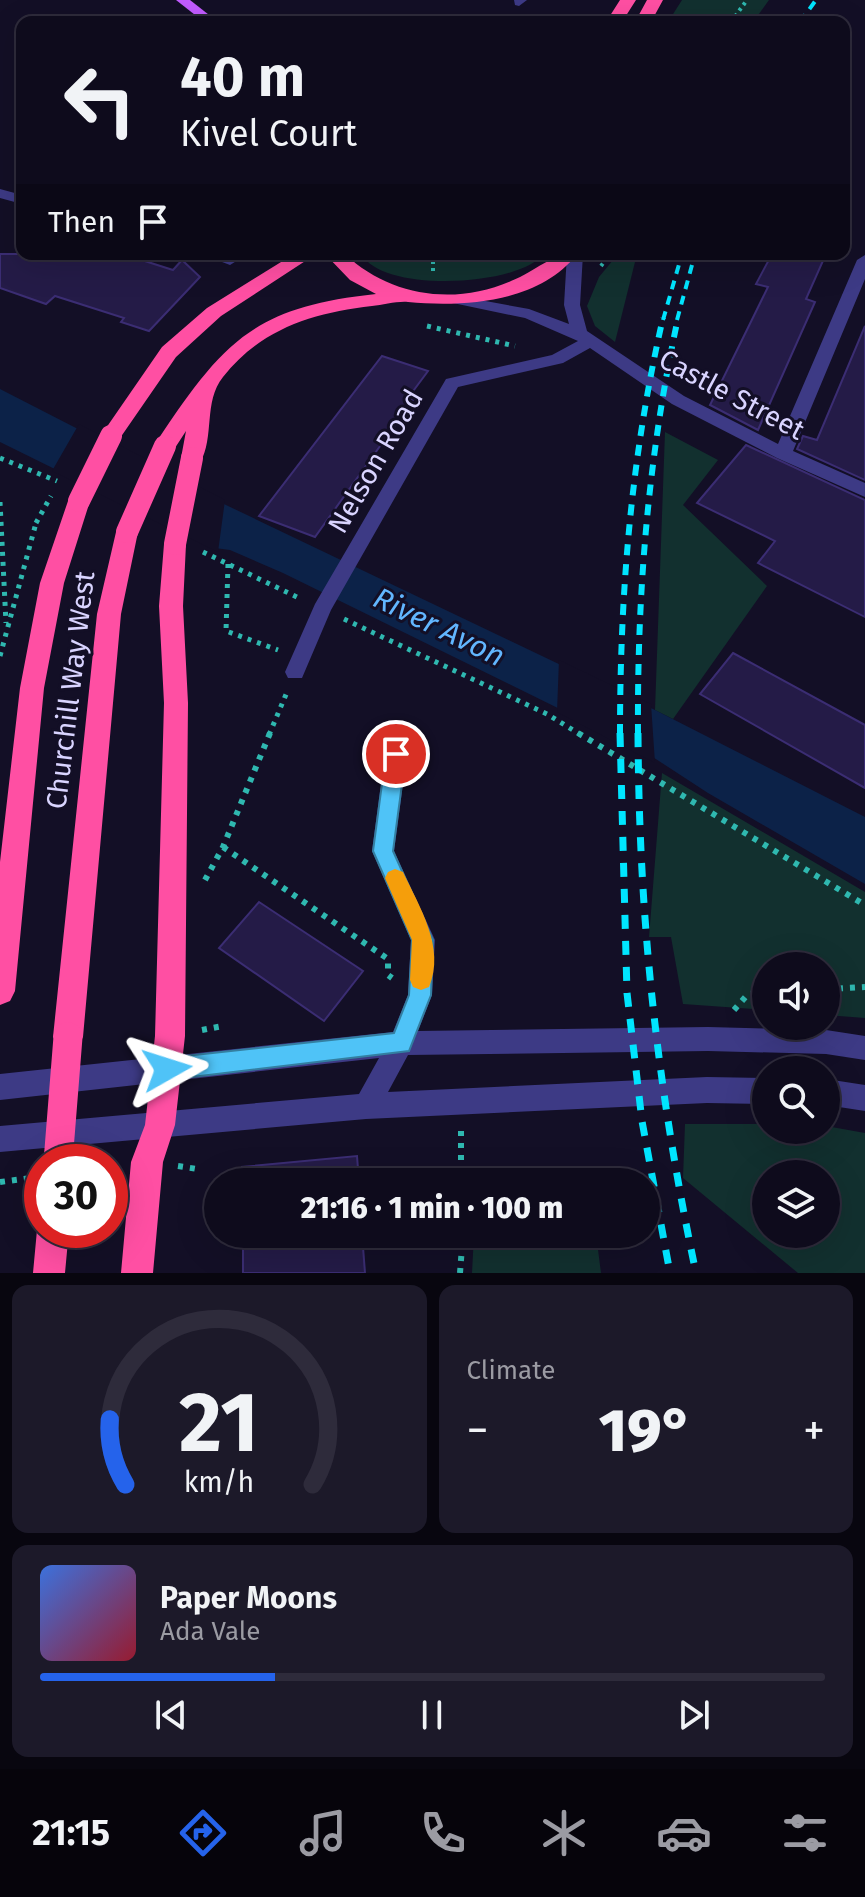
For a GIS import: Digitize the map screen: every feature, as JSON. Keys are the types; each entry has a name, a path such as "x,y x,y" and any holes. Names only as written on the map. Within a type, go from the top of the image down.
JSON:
{"highway":[{"name":"Churchill Way West","path":"0,991 32,688 52,583 75,494 169,352 214,312 297,260"},
{"path":"341,260 363,280 410,296 459,299 519,286 553,270 562,260"},
{"name":"Churchill Way West","path":"59,1144 109,614 127,532 165,446 204,385 239,344 267,324 298,311 410,296"},
{"path":"137,1273 147,1162 160,1125 167,1069 176,703 171,606 187,547 192,458 204,385"},
{"path":"49,1273 51,1248"}],"main road":[{"path":"182,0 204,16"}],"street":[{"path":"575,260 572,305 585,338"},
{"path":"783,454 865,260"},
{"name":"Castle Street","path":"459,299 529,314 585,338 678,400 783,454 865,490"},
{"name":"Nelson Road","path":"298,665 325,604 452,383 557,359 585,338"},
{"path":"366,1106 401,1043 420,995 423,940 383,851 396,754"},
{"path":"0,1087 401,1043 708,1039 826,1042 865,1048"},
{"path":"0,1139 110,1126 160,1125 366,1106 707,1090 752,1091"},
{"path":"840,1094 865,1098"}],"path":[{"path":"433,260 433,271"},
{"path":"427,326 509,342 534,366"},
{"path":"0,458 75,494"},
{"path":"0,502 6,628"},
{"path":"0,656 36,523"},
{"path":"187,547 325,604 547,714 865,905"},
{"path":"202,886 223,847 298,665 226,631 228,564"},
{"path":"223,847 388,959 388,975 420,995"},
{"path":"840,988 865,987"},
{"path":"727,1017 748,994 752,994"},
{"path":"461,1123 461,1168"},
{"path":"0,1182 24,1179"},
{"path":"460,1273 462,1248"}],"green space":[{"path":"682,0 769,0 757,16 672,16"},
{"path":"368,260 535,260 507,273 450,281 421,280 374,267"},
{"path":"613,260 636,260 615,342 595,326 587,306 599,277"},
{"path":"665,432 718,460 683,505 767,586 673,719 655,710"},
{"path":"662,773 865,892 865,1018 840,1016 840,952 752,952 752,1009 683,1004 671,937 649,937"},
{"path":"685,1124 752,1124 752,1144 840,1144 840,1129 865,1133 865,1273 798,1273 768,1248 840,1248 840,1160 752,1160 752,1235 683,1178"},
{"path":"473,1248 598,1248 601,1273 472,1273"}],"water":[{"name":"River Avon","path":"0,389 226,505 655,710 865,817 865,884 708,793 639,748 283,573 230,550 215,548 0,442"}],"pier":[{"path":"79,424 225,500 218,552 52,471"},
{"path":"559,660 651,704 655,763 557,712"}],"building":[{"path":"0,254 16,254 16,260 142,260 173,270 182,260 200,277 149,331 121,322 124,318 55,296 46,304 0,288"},
{"path":"769,260 823,260 806,299 815,302 758,430 710,405 768,287 756,284"},
{"path":"865,326 865,480 797,449 803,436 817,440"},
{"path":"382,356 428,371 408,398 413,400 315,537 259,516"},
{"path":"746,445 865,500 865,617 758,563 775,541 697,503"},
{"path":"733,653 865,725 865,788 700,694"},
{"path":"259,902 363,971 324,1021 219,948"},
{"path":"357,1156 358,1168 242,1168"},
{"path":"243,1248 363,1248 365,1273 243,1273"}],"railway":[{"path":"804,16 816,0"},
{"path":"663,320 680,260"},
{"path":"677,320 693,260"},
{"path":"620,734 622,629 635,473 663,318"},
{"path":"638,733 646,525 659,422 678,318"},
{"path":"638,733 642,871 653,1004 671,1137 696,1273"},
{"path":"620,734 627,993 642,1121 670,1273"}],"slow traffic":[{"path":"395,878 423,940 421,980"}],"route":[{"path":"167,1069 401,1043 420,995 423,940 383,851 396,754"}]}
